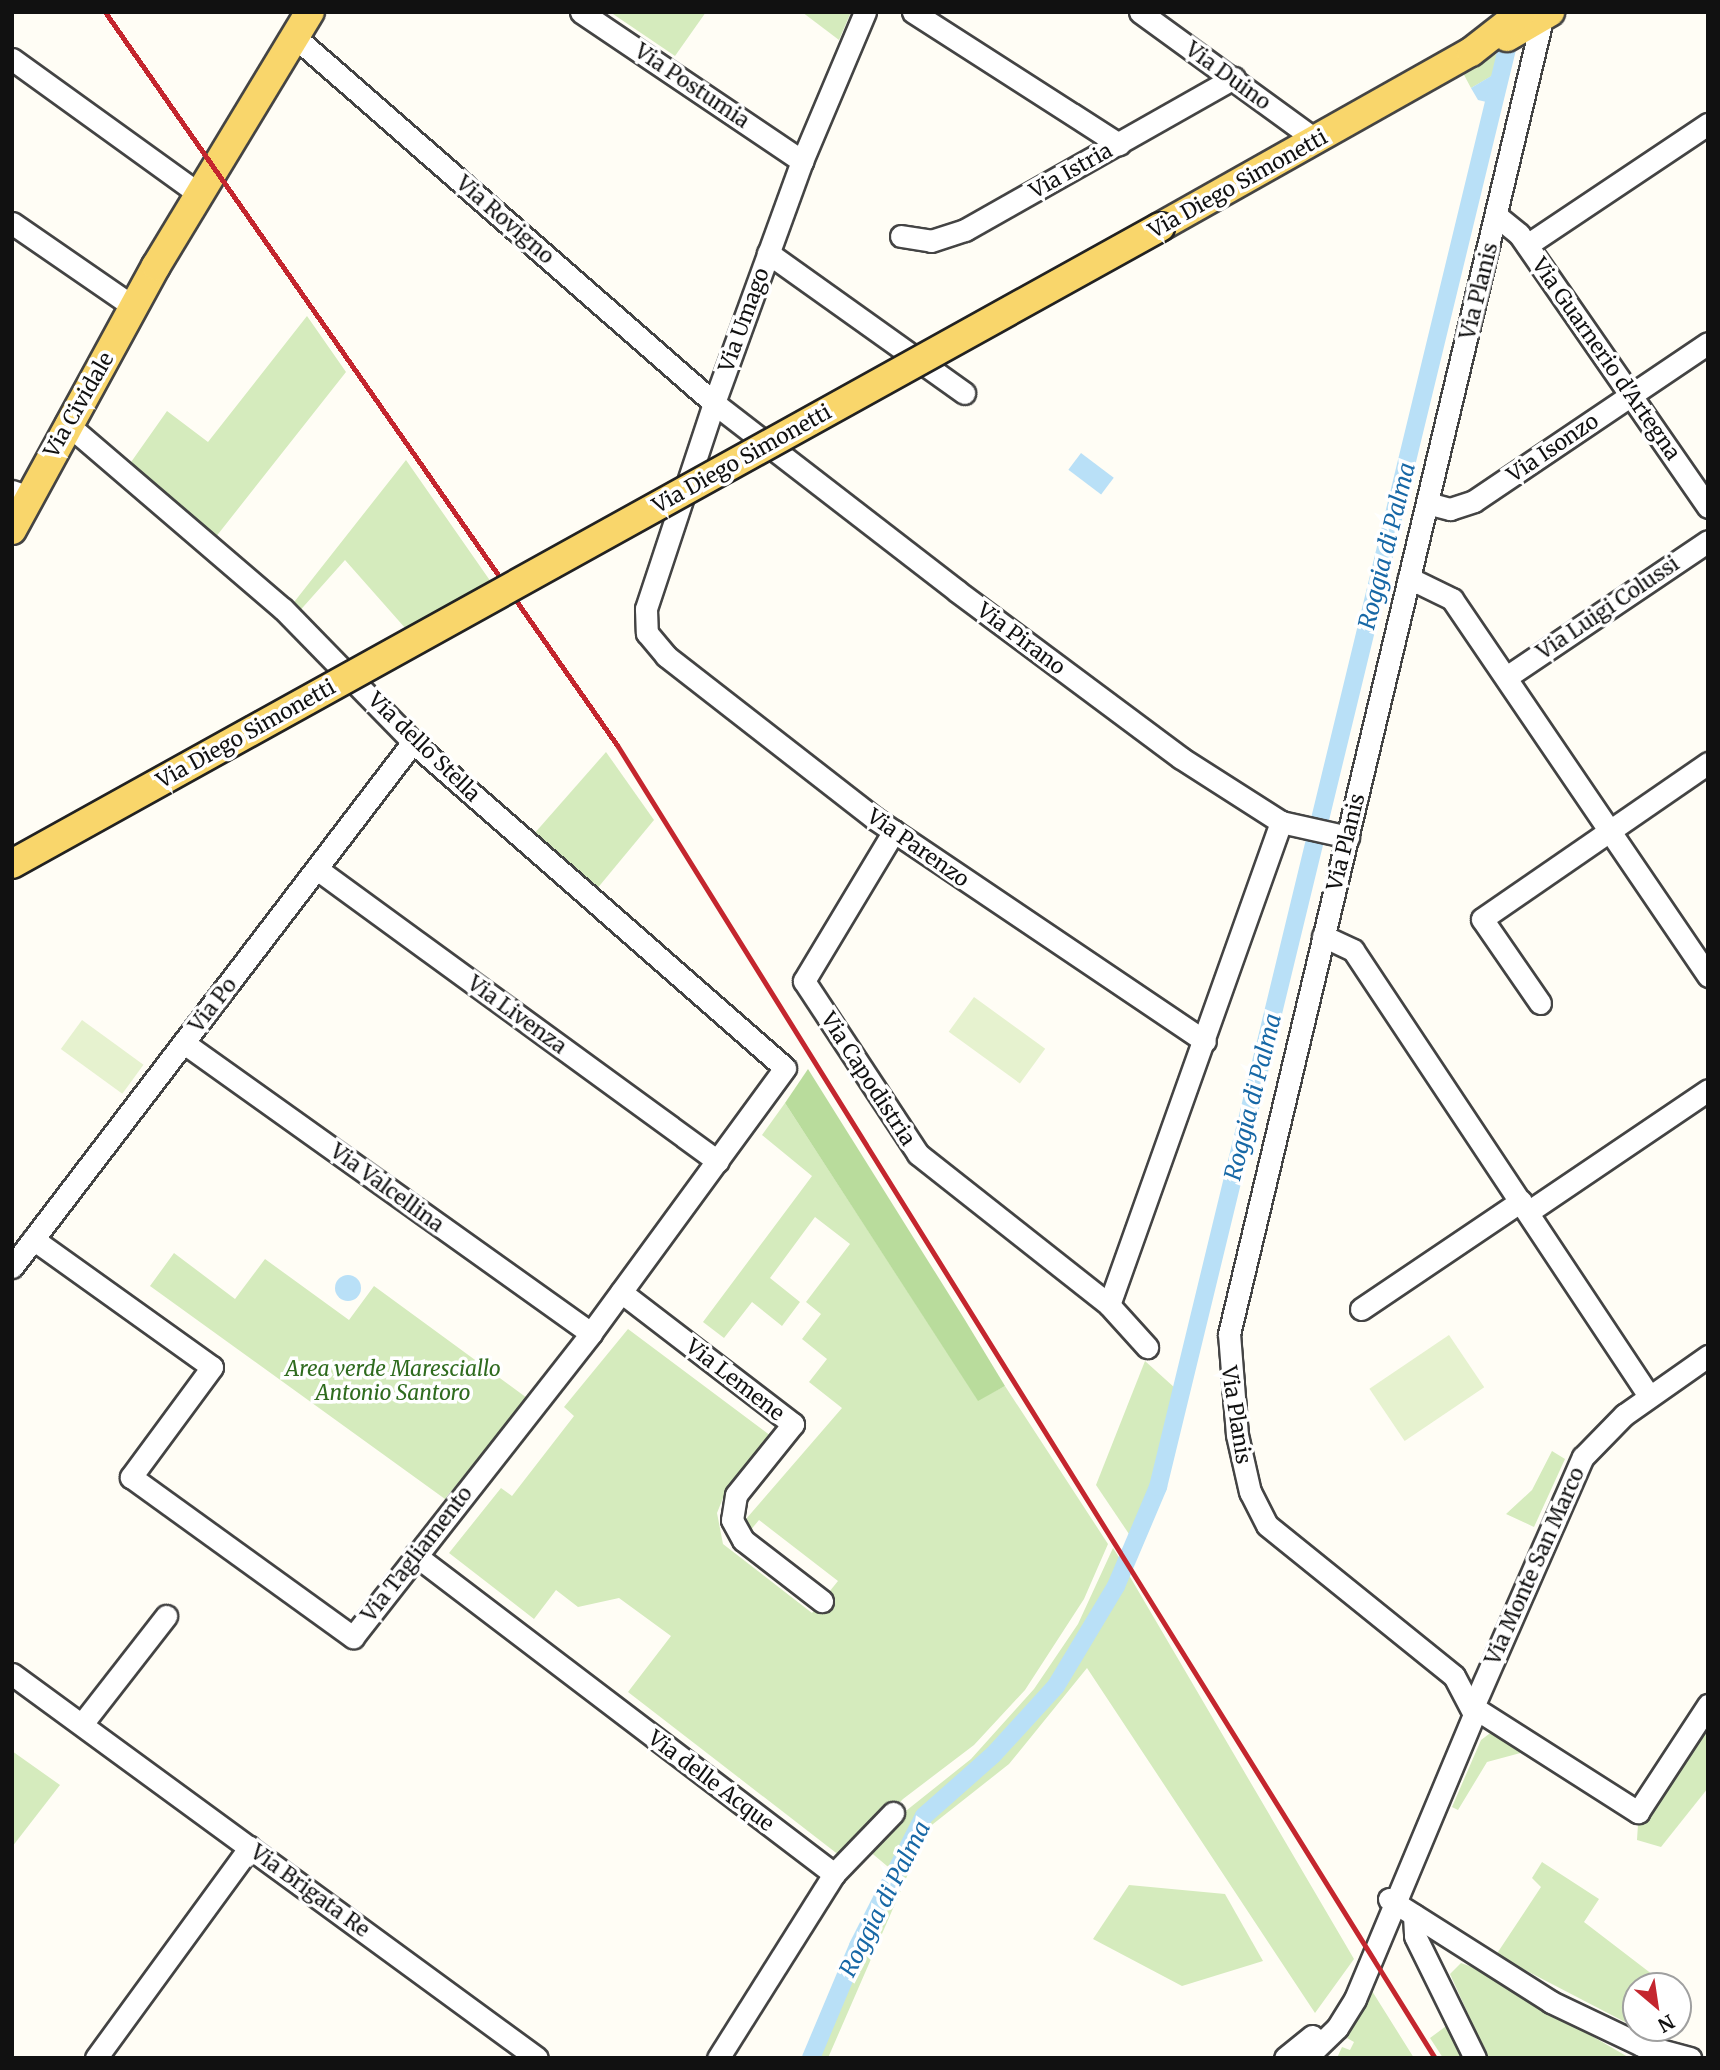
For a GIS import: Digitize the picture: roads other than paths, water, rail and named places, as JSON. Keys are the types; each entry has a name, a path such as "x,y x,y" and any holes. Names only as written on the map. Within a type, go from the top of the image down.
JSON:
{"main road":[{"name":"Via Cividale","path":"12,530 20,494 151,282 199,194 310,12"},
{"name":"Via Diego Simonetti","path":"1471,52 1505,38 1539,14"},
{"name":"Via Diego Simonetti","path":"12,864 1539,14"},
{"name":"Via Cividale","path":"151,282 164,271 239,148 279,78 290,46"}],"street":[{"name":"Via Postumia","path":"581,12 802,161"},
{"name":"Via Umago","path":"648,633 646,609 714,403 802,161 865,12"},
{"path":"912,12 1119,144"},
{"name":"Via Duino","path":"1140,12 1316,140"},
{"name":"Via Planis","path":"1466,1708 1448,1686 1380,1622 1266,1525 1250,1492 1229,1390 1231,1318 1323,936 1342,835 1409,578 1535,61 1539,14"},
{"path":"1505,38 1526,46 1535,61"},
{"name":"Via Rovigno","path":"290,46 714,403"},
{"path":"12,60 199,194"},
{"name":"Via Istria","path":"901,236 931,241 965,230 1234,78"},
{"path":"1527,245 1708,124"},
{"name":"Via Guarnerio d'Artegna","path":"1497,216 1527,245 1708,507"},
{"path":"12,223 135,308"},
{"path":"768,253 964,393"},
{"name":"Via Isonzo","path":"1427,503 1450,509 1474,501 1708,343"},
{"name":"Via Pirano","path":"714,403 1181,758 1290,825 1342,835"},
{"name":"Via dello Stella","path":"66,423 283,609 413,742 785,1068"},
{"name":"Via Luigi Colussi","path":"1508,676 1708,541"},
{"path":"1409,578 1452,599 1508,676 1708,976"},
{"name":"Via Parenzo","path":"648,633 687,673 894,831 1205,1041"},
{"name":"Via Po","path":"12,1267 413,742"},
{"path":"1540,1003 1482,919 1708,763"},
{"path":"1109,1305 1205,1041 1290,825"},
{"name":"Via Capodistria","path":"894,831 804,981 918,1154 1109,1305 1147,1346"},
{"name":"Via Livenza","path":"317,869 718,1161"},
{"path":"1323,936 1353,950 1649,1396"},
{"name":"Via Valcellina","path":"184,1042 591,1333"},
{"name":"Via Tagliamento","path":"33,1240 212,1367 131,1477 353,1637 591,1333 785,1068"},
{"path":"1361,1310 1708,1090"},
{"name":"Via Lemene","path":"621,1292 793,1424 736,1495 732,1520 743,1540 822,1601"},
{"name":"Via Monte San Marco","path":"1466,1708 1568,1482 1601,1435 1649,1396 1708,1356"},
{"name":"Via delle Acque","path":"415,1555 834,1874"},
{"path":"82,1724 166,1616"},
{"name":"Via Brigata Re","path":"12,1674 250,1847 525,2054"},
{"path":"1466,1708 1639,1812 1708,1705"},
{"path":"1285,2058 1328,2018 1357,1972 1472,1730 1466,1708"},
{"path":"718,2058 834,1874 893,1813"},
{"path":"96,2058 250,1847"},
{"path":"1392,1901 1551,2002 1641,2045 1690,2058"},
{"path":"1306,2058 1337,2028 1392,1901"},
{"path":"1415,1915 1412,1928 1475,2058"},
{"path":"1433,1970 1455,1941"}],"water":[{"path":"1503,69 1495,104 1478,100 1471,88"},
{"path":"1081,453 1114,478 1101,494 1068,470"},
{"path":"348,1275 357,1279 361,1288 357,1297 348,1301 339,1297 335,1288 339,1279"}],"waterway":[{"name":"Roggia di Palma","path":"811,2058 858,1946 924,1816 993,1755 1056,1686 1116,1586 1158,1487 1507,49"}],"railway":[{"path":"105,12 617,745 1435,2058"}],"park label":[{"name":"Area verde Maresciallo Antonio Santoro","path":"393,1381"}]}
